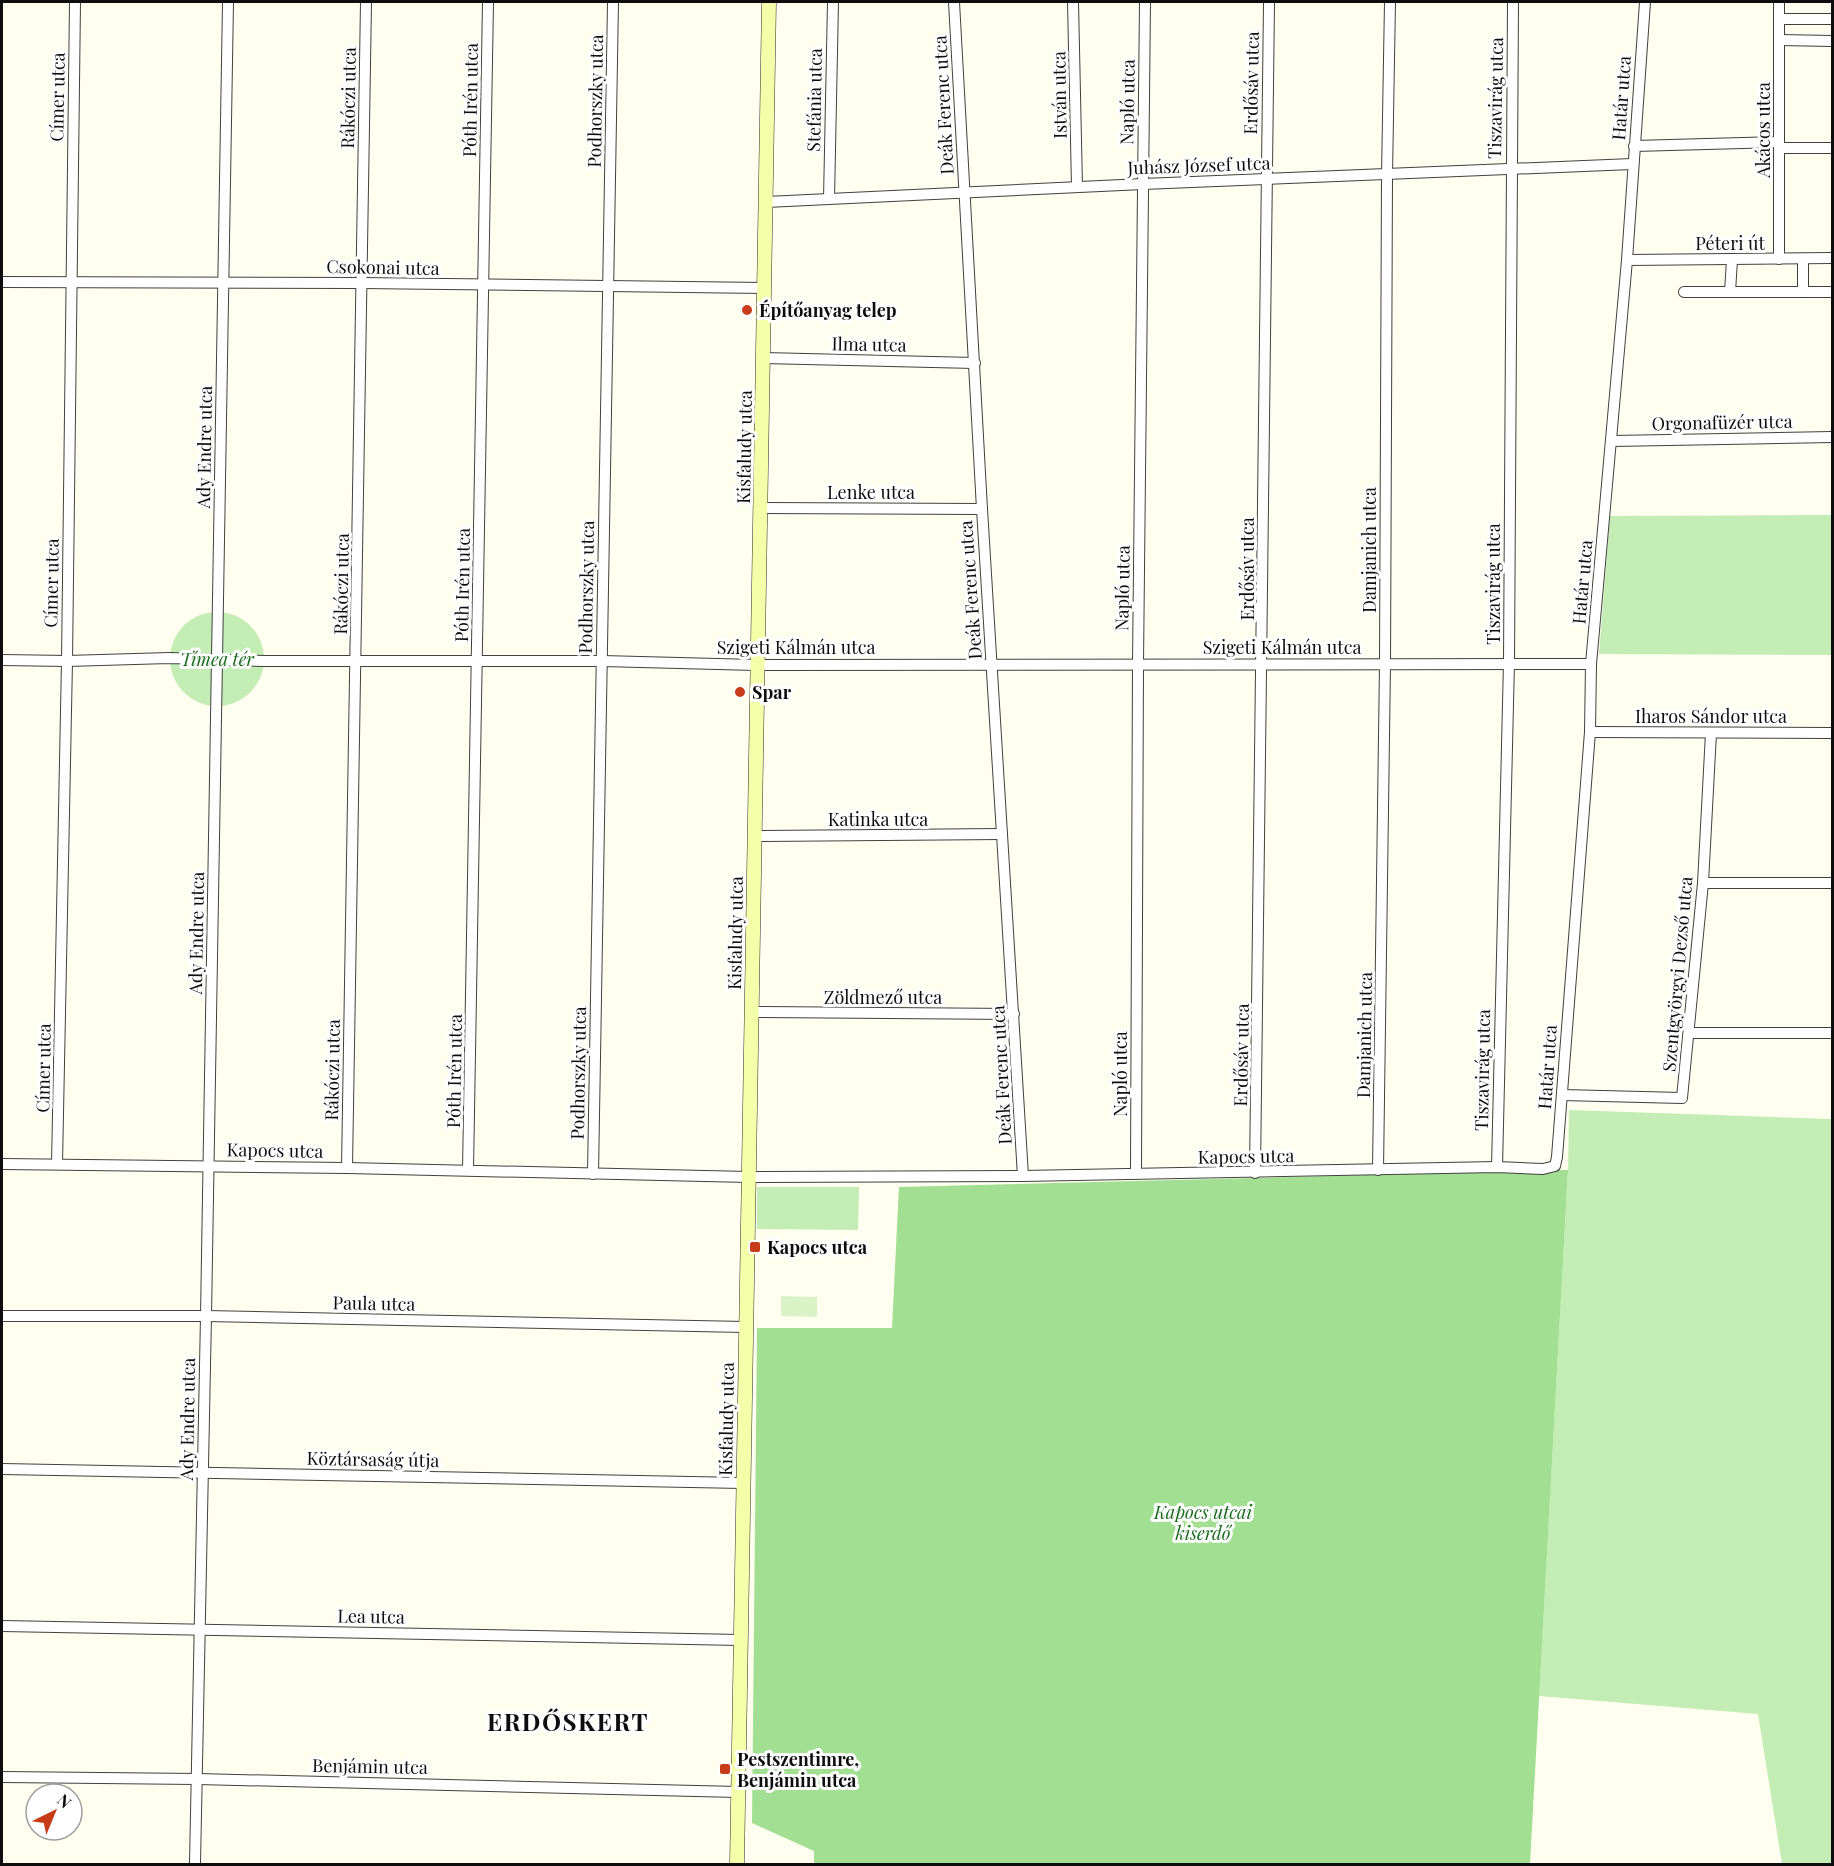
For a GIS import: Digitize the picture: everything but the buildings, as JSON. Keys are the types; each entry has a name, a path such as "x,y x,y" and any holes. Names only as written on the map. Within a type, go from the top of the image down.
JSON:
{"street":[{"name":"Címer utca","path":"57,1164 67,661 75,2"},
{"name":"Ady Endre utca","path":"195,1864 228,2"},
{"name":"Rákóczi utca","path":"347,1168 366,2"},
{"name":"Póth Irén utca","path":"468,1170 488,2"},
{"name":"Podhorszky utca","path":"593,1173 613,2"},
{"name":"Kisfaludy utca","path":"737,1864 769,2"},
{"name":"Stefánia utca","path":"829,199 832,2"},
{"name":"Deák Ferenc utca","path":"954,2 1023,1176"},
{"name":"István utca","path":"1073,2 1077,187"},
{"name":"Napló utca","path":"1136,1174 1138,663 1145,2"},
{"name":"Erdősáv utca","path":"1256,1173 1269,2"},
{"name":"Damjanich utca","path":"1378,1170 1385,664 1390,2"},
{"name":"Tiszavirág utca","path":"1497,1167 1509,662 1513,2"},
{"name":"Határ utca","path":"1555,1166 1590,732 1591,664 1627,260 1645,2"},
{"name":"Akácos utca","path":"1779,2 1779,259"},
{"path":"1779,19 1833,19"},
{"path":"1780,40 1833,41"},
{"path":"1634,146 1779,145 1833,148"},
{"name":"Juhász József utca","path":"766,202 1632,164"},
{"name":"Péteri út","path":"1627,260 1833,258"},
{"path":"1803,259 1803,292"},
{"path":"1730,292 1732,260"},
{"name":"Csokonai utca","path":"2,282 361,283 764,288"},
{"path":"1684,292 1833,291"},
{"name":"Ilma utca","path":"763,358 975,363"},
{"name":"Orgonafüzér utca","path":"1611,441 1833,436"},
{"name":"Lenke utca","path":"761,508 982,509"},
{"name":"Szigeti Kálmán utca","path":"2,660 218,658 265,661 602,661 756,665 1509,662 1591,664"},
{"name":"Iharos Sándor utca","path":"1590,732 1833,733"},
{"name":"Szentgyörgyi Dezső utca","path":"1562,1095 1682,1098 1703,883 1711,733"},
{"name":"Katinka utca","path":"754,836 1002,834"},
{"path":"1703,883 1833,883"},
{"name":"Zöldmező utca","path":"752,1012 1014,1014"},
{"path":"1689,1033 1833,1033"},
{"name":"Kapocs utca","path":"2,1164 468,1170 749,1177 1256,1173 1497,1167 1543,1169 1555,1166"},
{"name":"Paula utca","path":"2,1316 206,1316 745,1327"},
{"name":"Köztársaság útja","path":"2,1469 743,1483"},
{"name":"Lea utca","path":"2,1626 741,1640"},
{"name":"Benjámin utca","path":"2,1777 197,1779 738,1792"}],"green space":[{"path":"1832,515 1832,655 1599,654 1610,516"},
{"name":"Tímea tér","path":"217,612 235,615 250,626 261,641 264,659 261,677 250,692 235,703 217,706 199,703 184,692 173,677 170,659 173,641 184,626 199,615"},
{"path":"1569,1110 1832,1119 1832,1864 1782,1864 1758,1714 1539,1696 1568,1170"},
{"name":"Kapocs utcai kiserdő","path":"1568,1170 1530,1864 814,1864 814,1851 752,1823 757,1328 892,1328 899,1187"},
{"path":"757,1187 859,1187 858,1230 757,1229"},
{"path":"781,1296 817,1297 817,1317 781,1316"}],"place":[{"name":"Építőanyag telep","path":"747,310"},
{"name":"Spar","path":"740,692"},
{"name":"Kapocs utca","path":"755,1247"},
{"name":"Pestszentimre, Benjámin utca","path":"725,1769"}],"district":[{"name":"ERDŐSKERT","path":"568,1721"}]}
